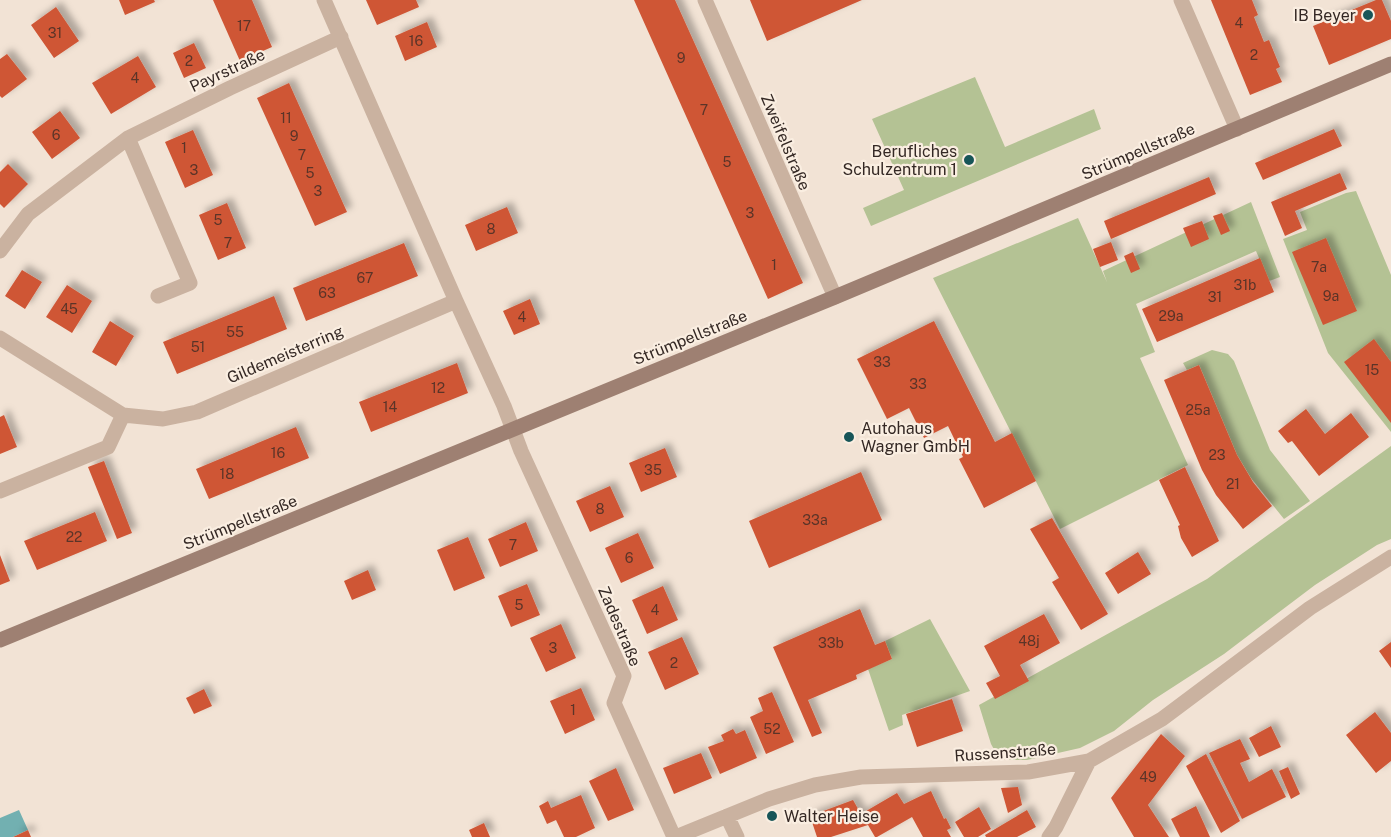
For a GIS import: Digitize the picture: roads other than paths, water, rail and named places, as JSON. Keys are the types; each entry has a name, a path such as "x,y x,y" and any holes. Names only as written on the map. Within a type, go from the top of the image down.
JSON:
{"street":[{"path":"324,0 514,429"},
{"name":"Zweifelstraße","path":"705,0 835,297"},
{"path":"1181,0 1237,129"},
{"name":"Payrstraße","path":"0,251 28,214 128,138 341,37"},
{"name":"Strümpellstraße","path":"0,640 835,297 1391,64"},
{"path":"128,138 190,283 158,296"},
{"name":"Gildemeisterring","path":"2,345 123,415 163,419 197,412 456,301"},
{"path":"0,491 108,447 123,415"},
{"name":"Zadestraße","path":"514,429 526,462 624,676 614,703 675,837"},
{"name":"Russenstraße","path":"675,837 769,799 815,785 861,777 1028,772 1089,761 1162,720 1310,608 1391,557"},
{"path":"1056,834 1089,761"},
{"path":"727,816 737,837"}],"water":[{"path":"19,810 28,830 13,837 0,837 0,818"}],"place":[{"name":"IB Beyer","path":"1368,15"},
{"name":"Berufliches Schulzentrum 1","path":"969,160"},
{"name":"Autohaus Wagner GmbH","path":"849,437"},
{"name":"Walter Heise","path":"772,816"}]}
